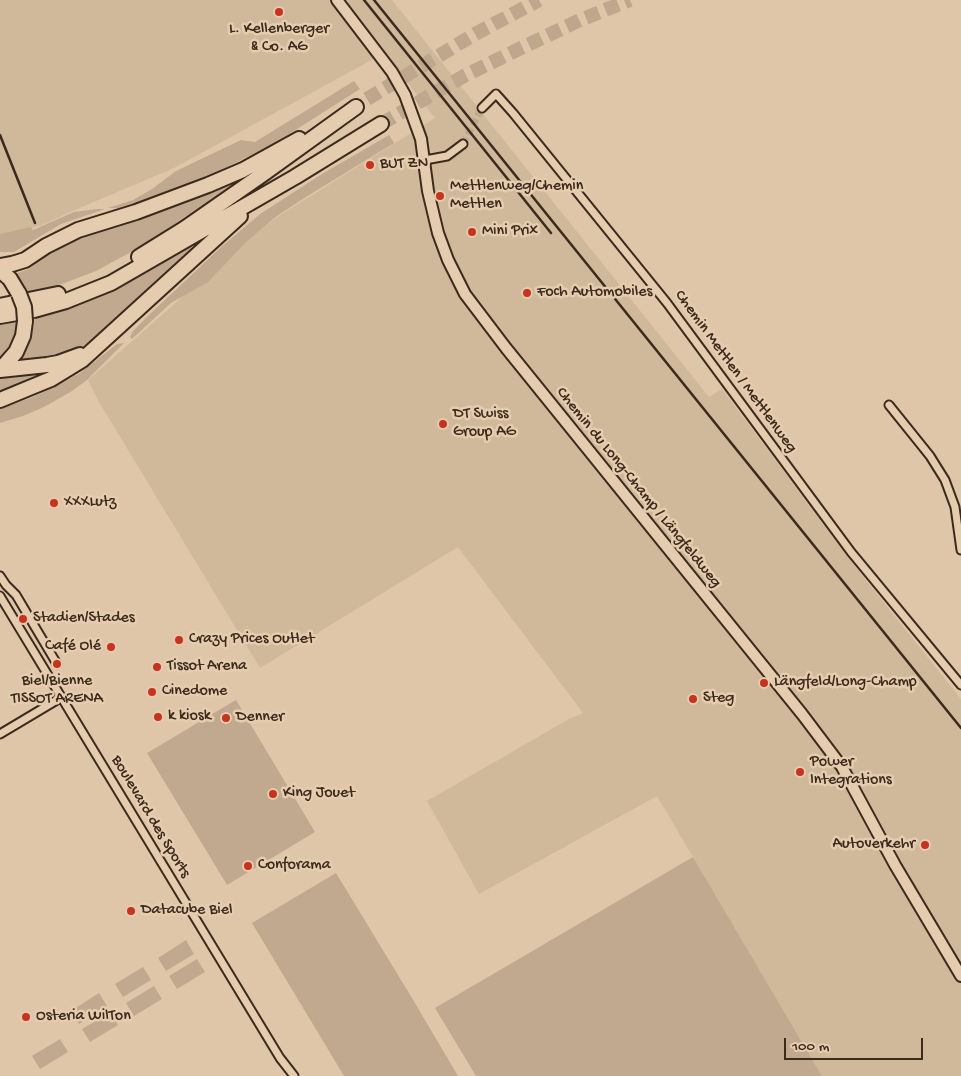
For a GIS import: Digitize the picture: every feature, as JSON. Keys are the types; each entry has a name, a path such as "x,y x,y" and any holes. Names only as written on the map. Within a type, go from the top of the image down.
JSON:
{"highway":[{"path":"0,266 25,260 46,246 78,230 136,212 208,186 289,145 361,103 199,218 134,260 108,274 67,291 44,298 0,306"},
{"path":"0,316 66,302 111,283 295,177 381,124"},
{"path":"0,400 62,374 82,360 115,332 231,223 295,177"},
{"path":"0,270 10,279 19,294 24,307 25,321 23,336 16,352 0,370"},
{"path":"0,370 47,365 68,360 91,350 115,332"}],"main road":[{"name":"Chemin du Long-Champ / Längfeldweg","path":"337,0 392,72 405,95 421,139 428,191 438,233 448,260 465,294 506,348 802,714 842,767 895,866 961,976"}],"street":[{"name":"Chemin Mettlen / Mettlenweg","path":"482,108 496,94 513,113 667,303 851,552 961,685"},
{"path":"425,160 447,156 463,144"},
{"path":"889,405 930,456 945,480 955,507 961,550"},
{"path":"0,576 16,595 57,664"},
{"name":"Boulevard des Sports","path":"0,596 280,1058 294,1076"},
{"path":"0,734 62,697"}],"shaded area":[{"path":"0,0 337,0 379,56 174,168 40,226 0,235"},
{"path":"343,0 392,0 709,397 722,389 850,560 961,699 961,1076 822,1076 657,796 479,894 427,801 569,719 583,713 458,547 260,668 99,402 88,380 249,238 282,214 435,118"},
{"path":"354,81 360,89 262,150 212,174 144,201 120,208 108,208 133,200 152,189 176,171 241,140 255,142"},
{"path":"389,135 394,143 277,216 247,241 208,282 171,303 132,339 130,337 133,331 150,314 220,248 260,214 322,174"},
{"path":"246,175 142,246 96,271 49,289 29,293 17,273 29,269 47,254 74,239"},
{"path":"105,209 61,224 14,252 0,252 0,234 31,227 33,230 74,212"},
{"path":"191,247 168,273 92,341 62,357 19,361 32,335 35,317 67,309 107,293"},
{"path":"19,321 14,344 0,363 0,323"},
{"path":"124,343 87,380 72,391 44,407 0,423 0,409 33,397 60,384 80,373 117,344"},
{"path":"50,373 0,395 0,379 4,377"},
{"path":"236,700 315,832 227,885 147,753"},
{"path":"693,857 822,1076 476,1076 435,1008"},
{"path":"336,873 458,1076 344,1076 252,923"},
{"path":"186,940 194,954 166,971 158,958"},
{"path":"197,959 205,972 177,989 169,976"},
{"path":"143,967 151,980 123,997 115,984"},
{"path":"154,986 162,999 134,1016 126,1003"},
{"path":"99,993 107,1006 79,1024 71,1011"},
{"path":"111,1012 118,1025 90,1042 82,1029"},
{"path":"60,1039 68,1052 40,1069 32,1056"}],"tunnel":[{"path":"367,99 475,34 539,0"},
{"path":"381,124 464,76 580,20 630,0"},
{"path":"463,144 482,108"}],"railway":[{"path":"364,0 551,233"},
{"path":"374,0 961,728"},
{"path":"0,135 35,223"}],"place":[{"name":"L. Kellenberger & Co. AG","path":"279,12"},
{"name":"BUT ZN","path":"370,165"},
{"name":"Mettlenweg/Chemin Mettlen","path":"440,196"},
{"name":"Mini Prix","path":"472,232"},
{"name":"Foch Automobiles","path":"527,293"},
{"name":"DT Swiss Group AG","path":"443,424"},
{"name":"XXXLutz","path":"54,503"},
{"name":"Stadien/Stades","path":"23,619"},
{"name":"Crazy Prices Outlet","path":"179,640"},
{"name":"Café Olé","path":"111,647"},
{"name":"Biel/Bienne TISSOT ARENA","path":"57,664"},
{"name":"Tissot Arena","path":"157,667"},
{"name":"Längfeld/Long-Champ","path":"764,683"},
{"name":"Cinedome","path":"152,692"},
{"name":"Steg","path":"693,699"},
{"name":"k kiosk","path":"158,717"},
{"name":"Denner","path":"226,718"},
{"name":"Power Integrations","path":"800,772"},
{"name":"King Jouet","path":"273,794"},
{"name":"Autoverkehr","path":"925,845"},
{"name":"Conforama","path":"248,866"},
{"name":"Datacube Biel","path":"131,911"},
{"name":"Osteria WilTon","path":"26,1017"}]}
